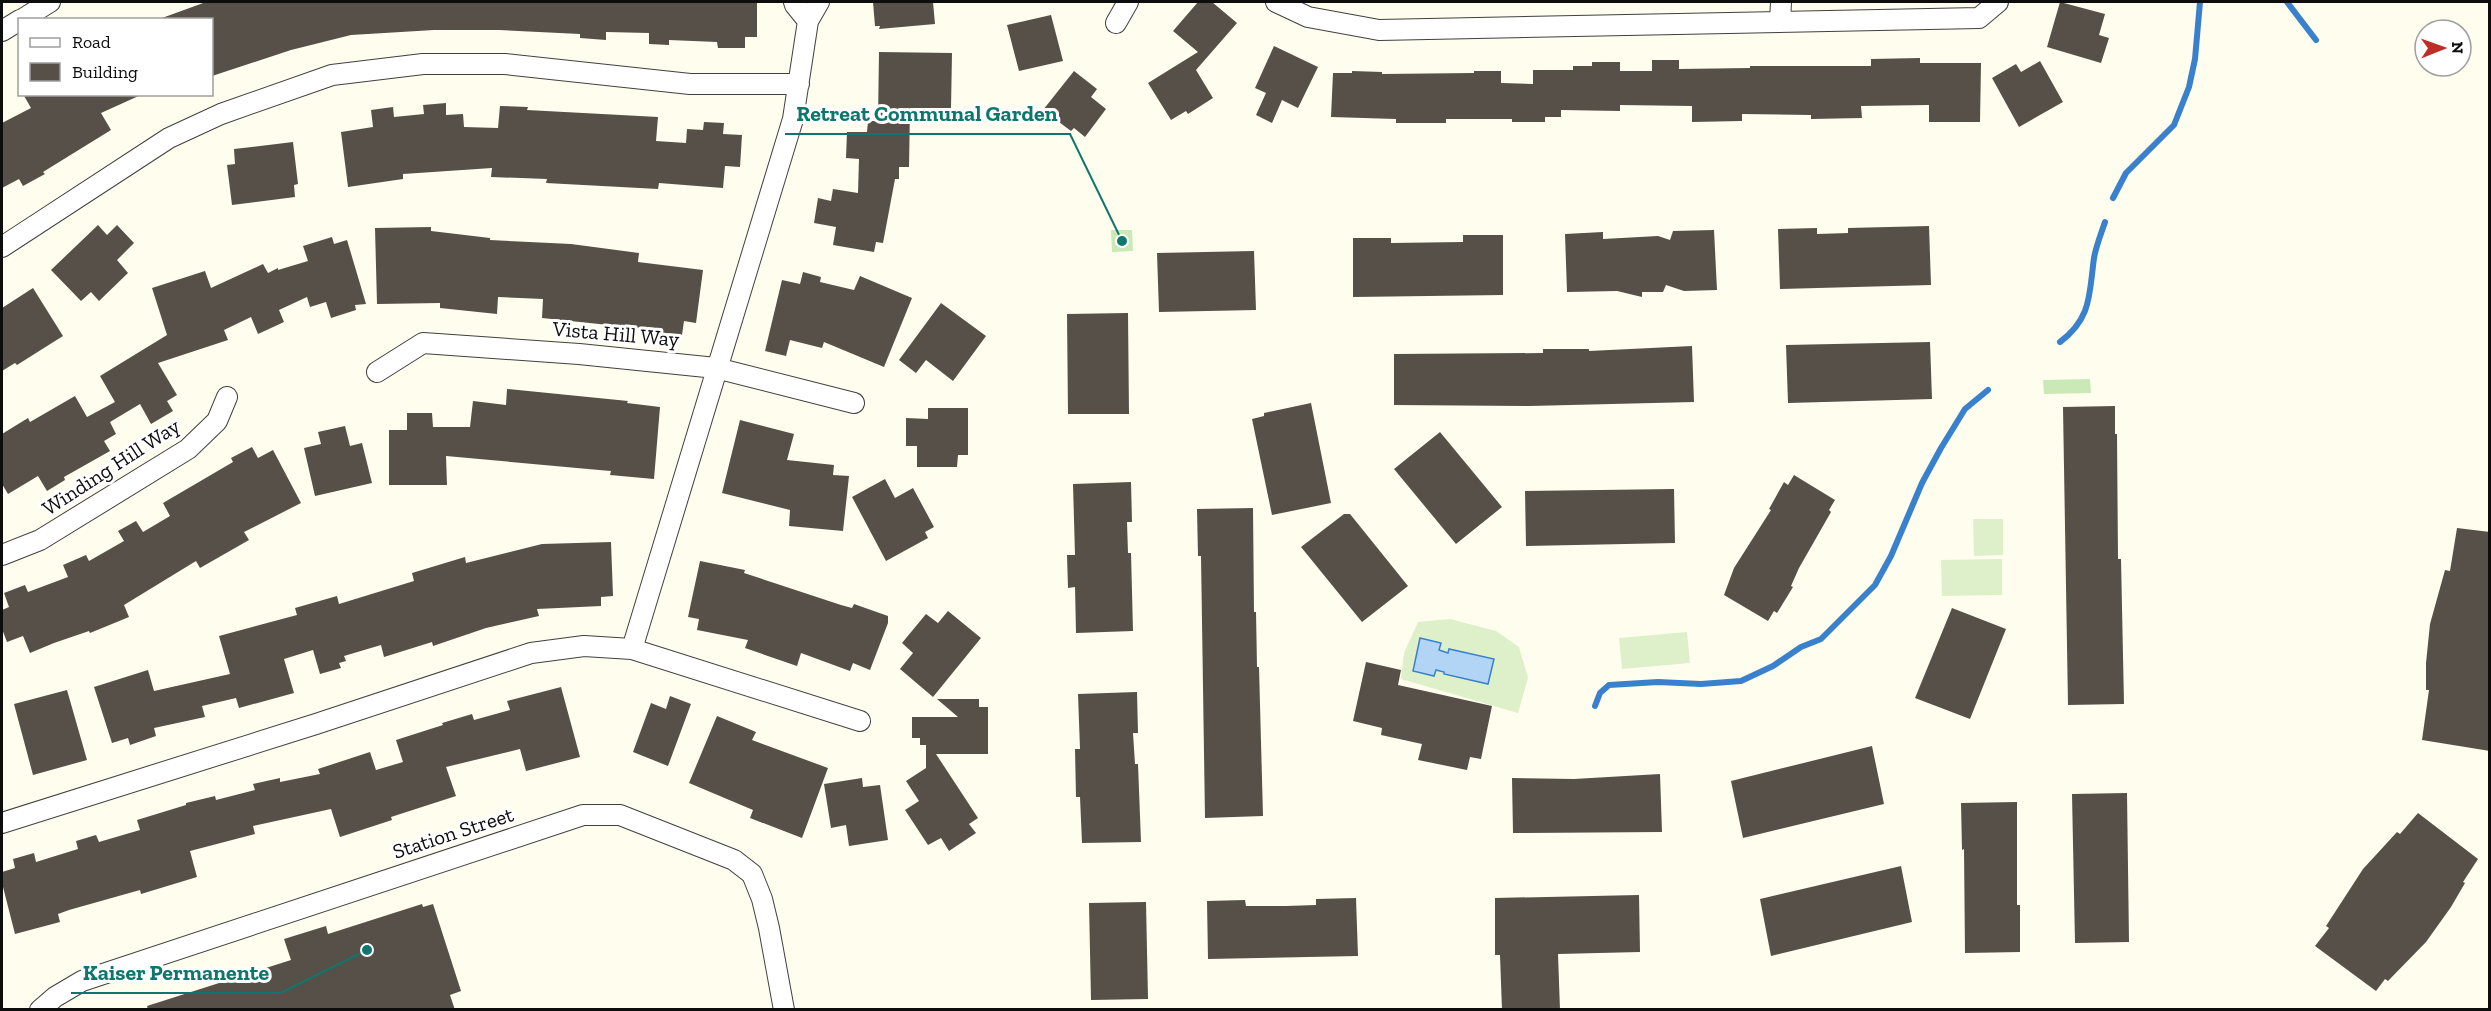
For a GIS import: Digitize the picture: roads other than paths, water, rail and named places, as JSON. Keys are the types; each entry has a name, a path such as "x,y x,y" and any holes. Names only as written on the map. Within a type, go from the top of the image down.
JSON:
{"street":[{"path":"23,18 50,2"},
{"path":"795,2 808,21"},
{"path":"632,648 793,119 808,21 819,2"},
{"path":"1116,23 1128,2"},
{"path":"1276,2 1308,16 1379,30 1979,18 1998,2"},
{"path":"1780,2 1780,22"},
{"path":"2,31 18,21"},
{"path":"2,247 169,138 221,114 332,75 423,64 505,64 690,84 799,84"},
{"name":"Vista Hill Way","path":"377,372 423,343 579,354 716,368 854,403"},
{"name":"Winding Hill Way","path":"2,555 40,540 188,449 217,421 227,397"},
{"path":"2,823 316,724 531,653 584,646 632,648 860,721"},
{"name":"Station Street","path":"40,1010 55,997 81,981 583,815 620,814 734,860 752,874 762,899 769,928 784,1009"}],"water":[{"path":"1420,638 1441,643 1439,650 1448,653 1449,649 1494,659 1488,684 1436,670 1434,676 1413,671"}],"waterway":[{"path":"2113,198 2126,173 2174,125 2189,87 2195,59 2200,2"},
{"path":"2287,2 2316,40"},
{"path":"2060,342 2078,324 2084,314 2095,254 2105,222"},
{"path":"1595,706 1600,693 1609,685 1741,681 1773,666 1801,647 1821,639 1875,585 1891,556 1922,483 1941,448 1965,409 1988,390"}],"place":[{"name":"Retreat Communal Garden","path":"1122,241"},
{"name":"Kaiser Permanente","path":"367,950"}]}
